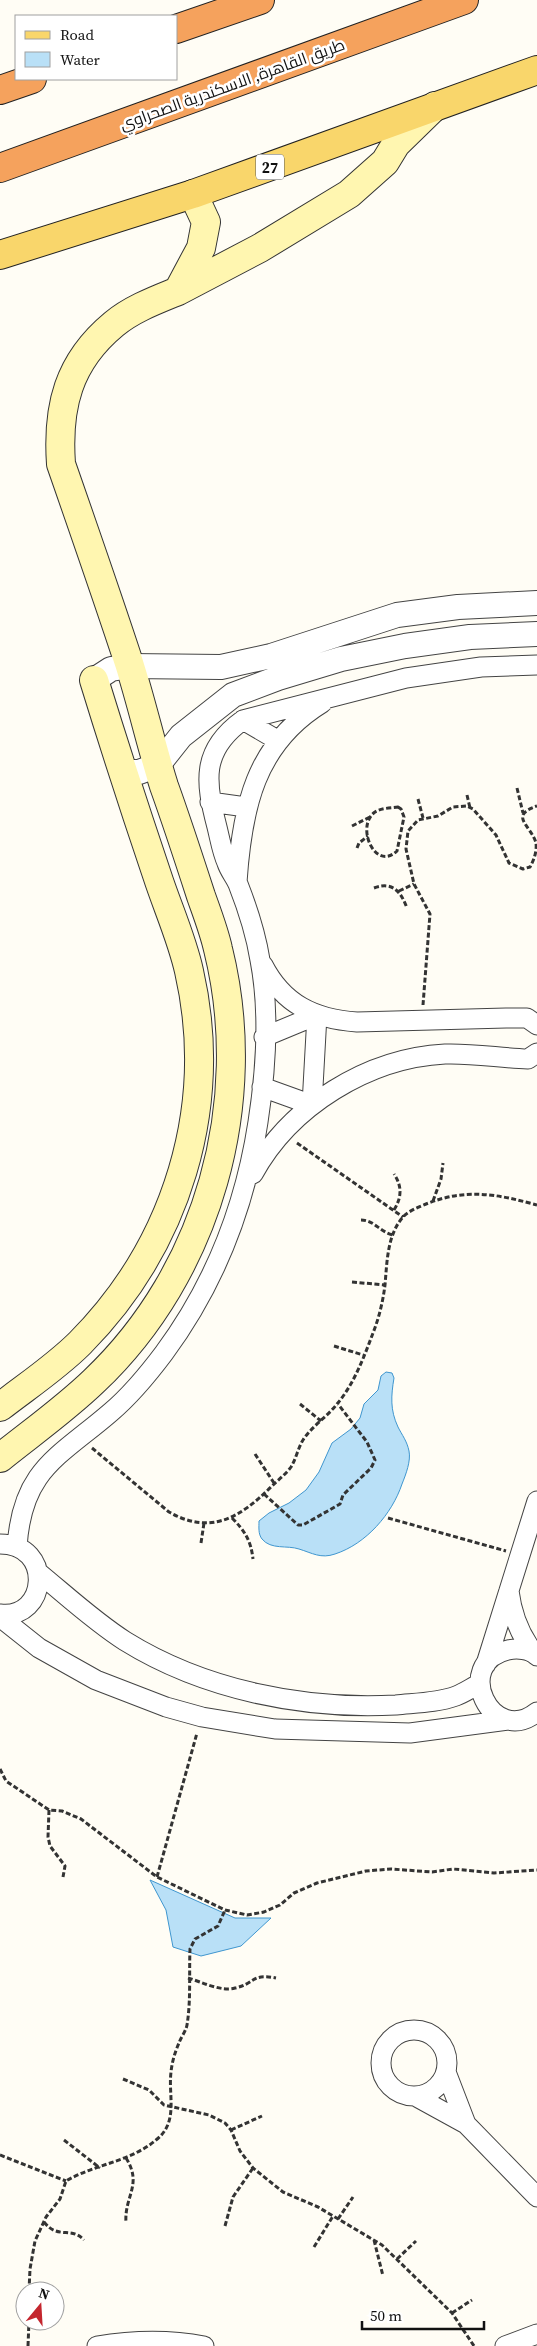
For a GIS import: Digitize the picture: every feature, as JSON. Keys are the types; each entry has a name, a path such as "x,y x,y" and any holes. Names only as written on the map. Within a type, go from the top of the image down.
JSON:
{"highway":[{"path":"178,28 260,0"},
{"name":"طريق القاهرة, الاسكندرية الصحراوي","path":"0,168 464,0"},
{"path":"0,90 29,80"}],"main road":[{"name":"27","path":"0,255 193,194 537,70"},
{"path":"0,1458 94,1381 134,1338 168,1289 195,1237 215,1181 227,1124 232,1065 229,1006 218,948 158,765 130,666 61,464 59,432 64,401 74,372 92,346 114,324 141,307 178,291 260,248 349,194 385,162 396,144 435,106"},
{"path":"178,291 201,248 206,222 193,194"},
{"path":"0,1407 78,1344 113,1306 142,1265 166,1220 184,1172 195,1122 200,1072 198,1020 189,970 122,772 94,680"}],"street":[{"path":"94,680 111,669 130,666 221,667 271,656 397,615 458,607 537,603"},
{"path":"122,772 139,772 158,765 181,736 232,695 278,678 341,659 405,646 470,637 537,634"},
{"path":"537,665 481,667 406,678 243,720 230,729 220,741 208,770 210,802 227,864 237,883 260,961 270,979 283,994 317,1016 336,1021 527,1018 537,1025"},
{"path":"237,883 239,852 246,808 259,772 279,740 312,708 332,696"},
{"path":"243,720 279,740"},
{"path":"210,802 246,808"},
{"path":"260,961 264,1037 262,1087 255,1139 244,1190 234,1226 220,1260 184,1324 139,1383 114,1409 54,1457 41,1472 31,1489 21,1517 4,1545 31,1557 39,1573 125,1641 193,1673 265,1695 329,1704 376,1706 443,1700 456,1696 479,1684"},
{"path":"264,1037 317,1016"},
{"path":"312,1105 317,1016"},
{"path":"244,1190 266,1152 282,1132 312,1105 352,1080 382,1067 412,1059 444,1054 475,1054 528,1059 537,1053"},
{"path":"262,1087 312,1105"},
{"path":"508,1720 492,1712 485,1704 479,1684 537,1501"},
{"path":"0,1616 13,1613 28,1605 38,1590 39,1573"},
{"path":"509,1587 516,1622 535,1654"},
{"path":"0,1616 39,1648 96,1680 166,1707 202,1717 275,1729 410,1733 522,1719 536,1714"},
{"path":"486,1664 493,1656 508,1650 523,1650 535,1654"},
{"path":"415,2096 434,2089 446,2072 448,2062 446,2052 433,2035 413,2030 403,2031 394,2036 382,2053 383,2074 395,2090 415,2096 466,2124 537,2197"},
{"path":"446,2072 466,2124"},
{"path":"505,2346 537,2334"},
{"path":"97,2346 120,2342 204,2346"}],"path":[{"path":"467,795 470,808 496,836 509,863 523,869 530,867 534,860 536,843 523,820 517,788"},
{"path":"418,799 422,818"},
{"path":"421,1020 430,914 414,884 406,840 411,827 422,818 438,816 460,805 470,808"},
{"path":"523,813 537,806"},
{"path":"352,826 380,810 398,807 404,813 397,851 388,857 377,855 373,851 366,828 370,817"},
{"path":"402,824 411,827"},
{"path":"357,848 359,843 368,836"},
{"path":"399,891 414,884"},
{"path":"374,888 387,885 399,891 407,908"},
{"path":"282,1132 403,1217"},
{"path":"433,1201 441,1179 443,1163"},
{"path":"394,1174 400,1188 400,1196 394,1210"},
{"path":"80,1438 169,1512 180,1518 204,1523 232,1518 264,1494 290,1468 304,1439 338,1404 352,1380 378,1317 385,1285 386,1260 393,1235 403,1217 433,1201 454,1195 475,1193 500,1195 537,1205"},
{"path":"361,1220 372,1222 381,1230 393,1235"},
{"path":"352,1282 385,1285"},
{"path":"334,1346 363,1355"},
{"path":"300,1404 321,1421"},
{"path":"264,1494 298,1525 303,1526 340,1504 343,1495 371,1468 375,1460 366,1442 338,1404"},
{"path":"254,1454 274,1483"},
{"path":"232,1518 245,1531 251,1546 253,1559"},
{"path":"388,1518 519,1555"},
{"path":"201,1544 204,1523"},
{"path":"158,1877 202,1717"},
{"path":"0,1769 6,1781 49,1810 62,1811 80,1819 158,1877 225,1910 247,1915 264,1912 280,1905 294,1893 317,1883 366,1871 391,1869 432,1872 453,1869 494,1873 537,1870"},
{"path":"49,1810 48,1838 50,1846 65,1866 63,1877"},
{"path":"0,2155 66,2182 126,2158 156,2140 165,2132 172,2108 171,2074 174,2057 186,2028 188,1978 192,1943 218,1926 225,1910"},
{"path":"188,1978 227,1989 236,1988 262,1976 276,1978"},
{"path":"123,2079 149,2090 158,2100 172,2108 218,2118 231,2130 240,2151 253,2168 283,2192 333,2216 374,2240 397,2259 452,2313 474,2346"},
{"path":"231,2130 262,2116"},
{"path":"64,2140 100,2168"},
{"path":"126,2158 131,2166 134,2185 125,2213 126,2223"},
{"path":"225,2226 233,2197 253,2168"},
{"path":"29,2281 33,2250 44,2222 60,2199 66,2182"},
{"path":"338,2219 353,2197"},
{"path":"314,2246 333,2216"},
{"path":"44,2222 49,2229 57,2233 71,2232 80,2235 84,2240"},
{"path":"374,2240 383,2276"},
{"path":"397,2259 416,2241"},
{"path":"452,2313 472,2300"},
{"path":"28,2346 29,2331"}],"water":[{"path":"386,1372 392,1373 394,1378 392,1409 398,1427 407,1444 409,1463 398,1495 385,1517 357,1543 335,1554 317,1555 299,1549 270,1545 260,1535 259,1521 306,1490 319,1472 332,1443 351,1429 360,1418 364,1404 378,1390 381,1376"},
{"path":"150,1880 235,1918 271,1918 241,1946 201,1956 173,1947 166,1910"}]}
